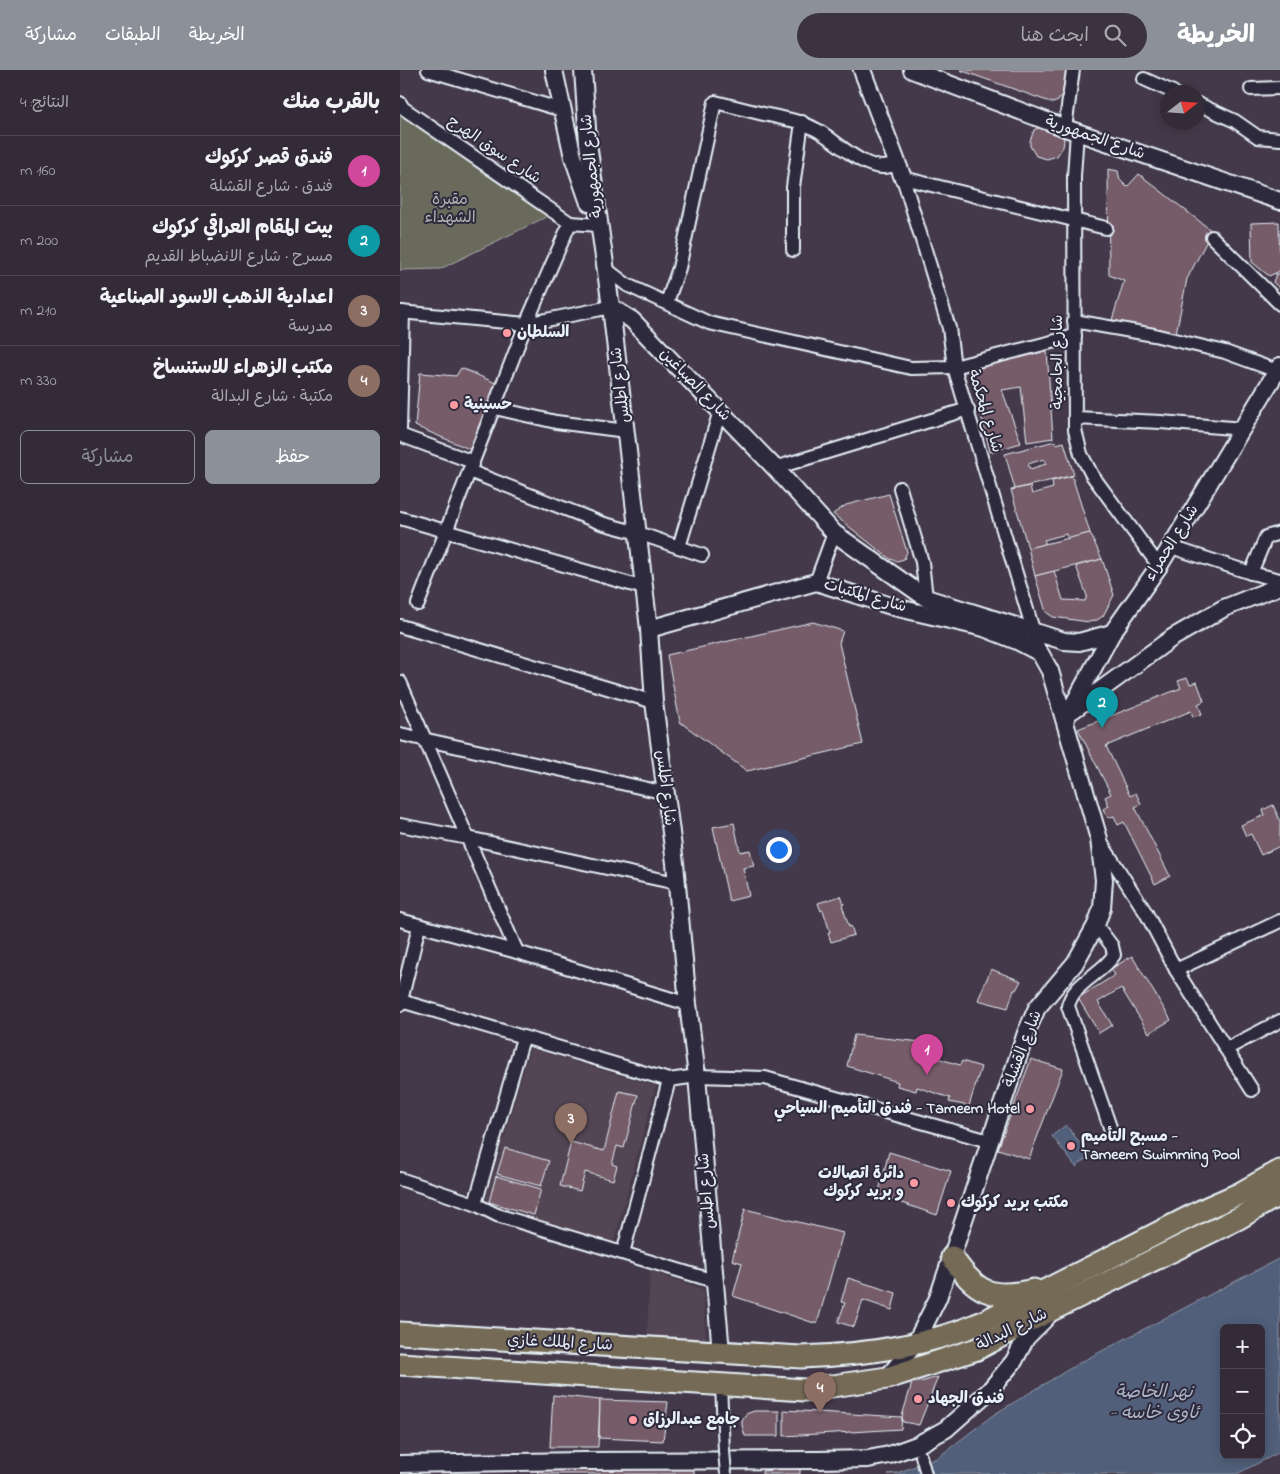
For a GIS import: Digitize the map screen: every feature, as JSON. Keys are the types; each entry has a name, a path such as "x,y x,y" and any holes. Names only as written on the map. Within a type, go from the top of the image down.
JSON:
{"main road":[{"name":"شارع البدالة","path":"721,1385 805,1390 887,1378 948,1347 984,1322 1209,1207 1241,1193 1280,1171"},
{"name":"شارع البدالة","path":"721,1352 801,1357 836,1356 915,1344 977,1349 1239,1218 1280,1194"},
{"path":"952,1256 970,1281 989,1293 1020,1293 1061,1282"},
{"name":"شارع الملك غازي","path":"400,1333 721,1352"},
{"path":"746,1386 741,1380 739,1373 740,1365 750,1354"},
{"name":"شارع الملك غازي","path":"400,1364 721,1385"}],"street":[{"path":"428,70 562,110"},
{"name":"شارع الجمهورية","path":"554,70 573,157 599,225"},
{"name":"شارع الجمهورية","path":"583,70 588,144 599,225"},
{"path":"862,70 900,171"},
{"name":"شارع الجمهورية","path":"912,70 1071,130 1280,201"},
{"name":"شارع الجامجية","path":"1073,70 1071,130 1074,220 1075,418 1077,442 1086,464 1159,566"},
{"path":"1144,79 1160,86"},
{"path":"1251,89 1280,88"},
{"path":"667,302 679,268 714,102 802,122 820,131 850,153 871,165 900,171 1106,228"},
{"name":"شارع سوق الهرج","path":"400,103 403,108 570,223"},
{"path":"1205,107 1235,121 1258,137 1280,139"},
{"path":"793,250 793,187 802,122"},
{"name":"شارع المحكمة","path":"900,171 949,328 954,367 1043,658"},
{"path":"418,604 526,324 570,223 599,225"},
{"name":"شارع اطلس","path":"599,225 611,307 649,629 654,702 666,793 697,1076 721,1352"},
{"path":"1212,237 1280,304"},
{"path":"606,270 626,285 667,302 709,323 911,368 954,367 1074,336"},
{"path":"400,430 402,312 526,324 611,307"},
{"name":"شارع الصباغين","path":"611,307 632,320 775,468"},
{"path":"1074,321 1154,335 1225,352 1279,368"},
{"name":"شارع الحمراء","path":"1067,716 1112,633 1171,547 1279,368"},
{"path":"495,408 556,422 626,432"},
{"path":"775,468 968,409"},
{"path":"679,547 720,412"},
{"path":"1075,418 1161,422 1243,429"},
{"path":"400,435 600,523 638,532 702,555"},
{"name":"شارع المكتبات","path":"775,468 834,533 926,598 1064,641 1079,642 1112,633"},
{"path":"900,488 922,562 926,598"},
{"path":"400,518 644,588"},
{"path":"816,582 834,533"},
{"path":"1251,574 1266,537 1280,533"},
{"path":"1171,547 1251,574 1280,580"},
{"name":"شارع المكتبات","path":"649,629 816,582 894,607 984,628 1017,641 1043,658"},
{"path":"1067,716 1172,638 1224,608 1280,586"},
{"path":"400,626 654,702"},
{"name":"شارع القشلة","path":"887,1378 915,1344 931,1313 952,1256 1026,1033 1038,1008 1075,963 1096,925 1102,908 1104,880 1099,839 1067,716 1043,658"},
{"path":"400,682 517,952"},
{"path":"400,734 666,793"},
{"path":"400,825 468,838 676,884"},
{"path":"1099,839 1146,913 1176,970 1252,1090"},
{"path":"400,920 517,952 688,1004"},
{"path":"1176,970 1280,921"},
{"path":"1096,925 1112,946 1114,954 1109,962 1070,996 1068,1006 1111,1130"},
{"path":"419,926 400,1003 669,1080 697,1076 765,1078 989,1142"},
{"path":"1226,1049 1280,1021"},
{"path":"475,1204 523,1038"},
{"path":"623,1253 669,1080"},
{"path":"400,1179 475,1204 497,1215 714,1281"},
{"path":"400,1464 818,1460 890,1456 918,1445 946,1429 995,1385 1011,1366 1026,1338 1058,1307"},
{"path":"985,1344 1004,1348 1009,1355 1011,1366"},
{"path":"721,1385 726,1474"},
{"path":"921,1456 926,1474"}],"shaded area":[{"path":"530,1048 656,1086 613,1246 485,1203"},
{"path":"650,1271 703,1289 706,1341 647,1336"}],"green space":[{"name":"مقبرة الشهداء","path":"400,115 550,215 440,269 400,270"}],"water":[{"name":"مسبح التأميم - Tameem Swimming Pool","path":"1066,1125 1090,1156 1076,1167 1052,1136"},
{"name":"نهر الخاصة - ئاوی خاسە","path":"1280,1258 1280,1452 1237,1474 888,1474 897,1473 937,1458 993,1415 1081,1362"}],"building":[{"path":"960,70 1067,70 1064,90 1058,101 1053,103"},
{"path":"1044,125 1063,135 1064,141 1063,147 1057,156 1047,159 1036,156 1030,146 1034,130"},
{"path":"1108,169 1118,171 1120,180 1127,187 1139,174 1212,231 1187,279 1176,333 1112,320 1124,281 1109,275"},
{"path":"1279,222 1280,271 1269,276 1252,262 1251,223"},
{"path":"1276,274 1280,274 1280,289 1273,282"},
{"path":"1047,351 1053,438 1027,442 1021,387 1002,390 1021,443 990,452 969,364"},
{"name":"حسينية","path":"461,368 498,384 474,451 415,426 420,373 456,376"},
{"path":"1055,441 1056,444 1064,442 1074,475 1015,489 1005,454","holes":["1044,459 1046,464 1030,469 1028,464"]},
{"path":"1072,476 1090,533 1068,539 1066,534 1044,540 1046,544 1028,548 1011,490 1030,486 1032,494 1053,488 1052,481"},
{"path":"889,494 907,552 904,559 897,561 890,559 833,514 846,505"},
{"path":"1090,533 1102,559 1035,576 1028,548"},
{"path":"1102,559 1114,595 1103,616 1089,622 1053,617 1046,612 1035,576 1054,571 1063,600 1085,601 1087,596 1076,566"},
{"path":"813,622 843,631 839,643 863,744 747,771 680,722 667,655"},
{"path":"1187,678 1190,684 1197,682 1204,701 1198,704 1202,714 1193,717 1191,711 1106,746 1130,796 1136,793 1141,804 1135,807 1170,876 1155,884 1124,822 1118,825 1114,816 1108,818 1103,809 1109,806 1105,797 1111,794 1078,729 1181,688 1178,681"},
{"path":"1273,805 1280,821 1280,846 1261,855 1251,834 1246,836 1241,825 1265,815 1263,810"},
{"path":"734,823 740,852 750,850 754,866 743,868 749,896 729,901 713,827"},
{"path":"841,896 849,927 851,926 854,935 831,942 823,910 821,911 818,903"},
{"path":"1132,956 1171,1020 1149,1033 1121,988 1098,1002 1112,1025 1099,1033 1078,998 1115,975 1111,969"},
{"path":"991,969 1021,981 1016,990 1014,990 1008,1008 978,1000"},
{"path":"854,1035 922,1042 920,1047 928,1050 927,1055 960,1065 962,1061 981,1067 969,1106 949,1102 950,1098 917,1087 916,1091 897,1086 898,1082 847,1066"},
{"name":"فندق التأميم السياحي - Tameem Hotel","path":"1031,1059 1063,1069 1029,1159 998,1149"},
{"path":"619,1091 638,1095 624,1148 617,1146 612,1164 617,1166 613,1180 585,1172 580,1191 560,1186 571,1142 604,1151"},
{"path":"505,1148 549,1161 541,1186 497,1174"},
{"name":"دائرة اتصالات و بريد كركوك","path":"889,1152 951,1171 937,1215 878,1195"},
{"path":"496,1176 541,1189 534,1215 489,1202"},
{"path":"745,1209 843,1233 817,1324 733,1296 742,1263 732,1260"},
{"path":"848,1278 896,1293 892,1310 863,1300 854,1327 838,1322 845,1303 841,1302"},
{"name":"فندق الجهاد","path":"938,1377 919,1425 903,1422 902,1416 912,1383"},
{"path":"553,1395 600,1400 598,1447 550,1447"},
{"name":"جامع عبدالرزاق","path":"600,1400 668,1402 663,1441 599,1438"},
{"path":"784,1410 902,1417 901,1429 784,1436"},
{"path":"754,1411 779,1411 779,1436 745,1436 742,1420 746,1414"},
{"path":"694,1465 694,1474 538,1474 537,1467"},
{"path":"800,1468 800,1474 762,1474 762,1471"}],"place":[{"name":"السلطان","path":"507,333"},
{"name":"حسينية","path":"454,405"},
{"name":"بيت المقام العراقي كركوك","path":"1102,728"},
{"name":"فندق قصر كركوك","path":"927,1075"},
{"name":"فندق التأميم السياحي - Tameem Hotel","path":"1030,1109"},
{"name":"اعدادية الذهب الاسود الصناعية","path":"571,1144"},
{"name":"مسبح التأميم - Tameem Swimming Pool","path":"1071,1146"},
{"name":"دائرة اتصالات و بريد كركوك","path":"914,1183"},
{"name":"مكتب بريد كركوك","path":"951,1203"},
{"name":"فندق الجهاد","path":"918,1399"},
{"name":"مكتب الزهراء للاستنساخ","path":"820,1413"},
{"name":"جامع عبدالرزاق","path":"633,1420"}]}
